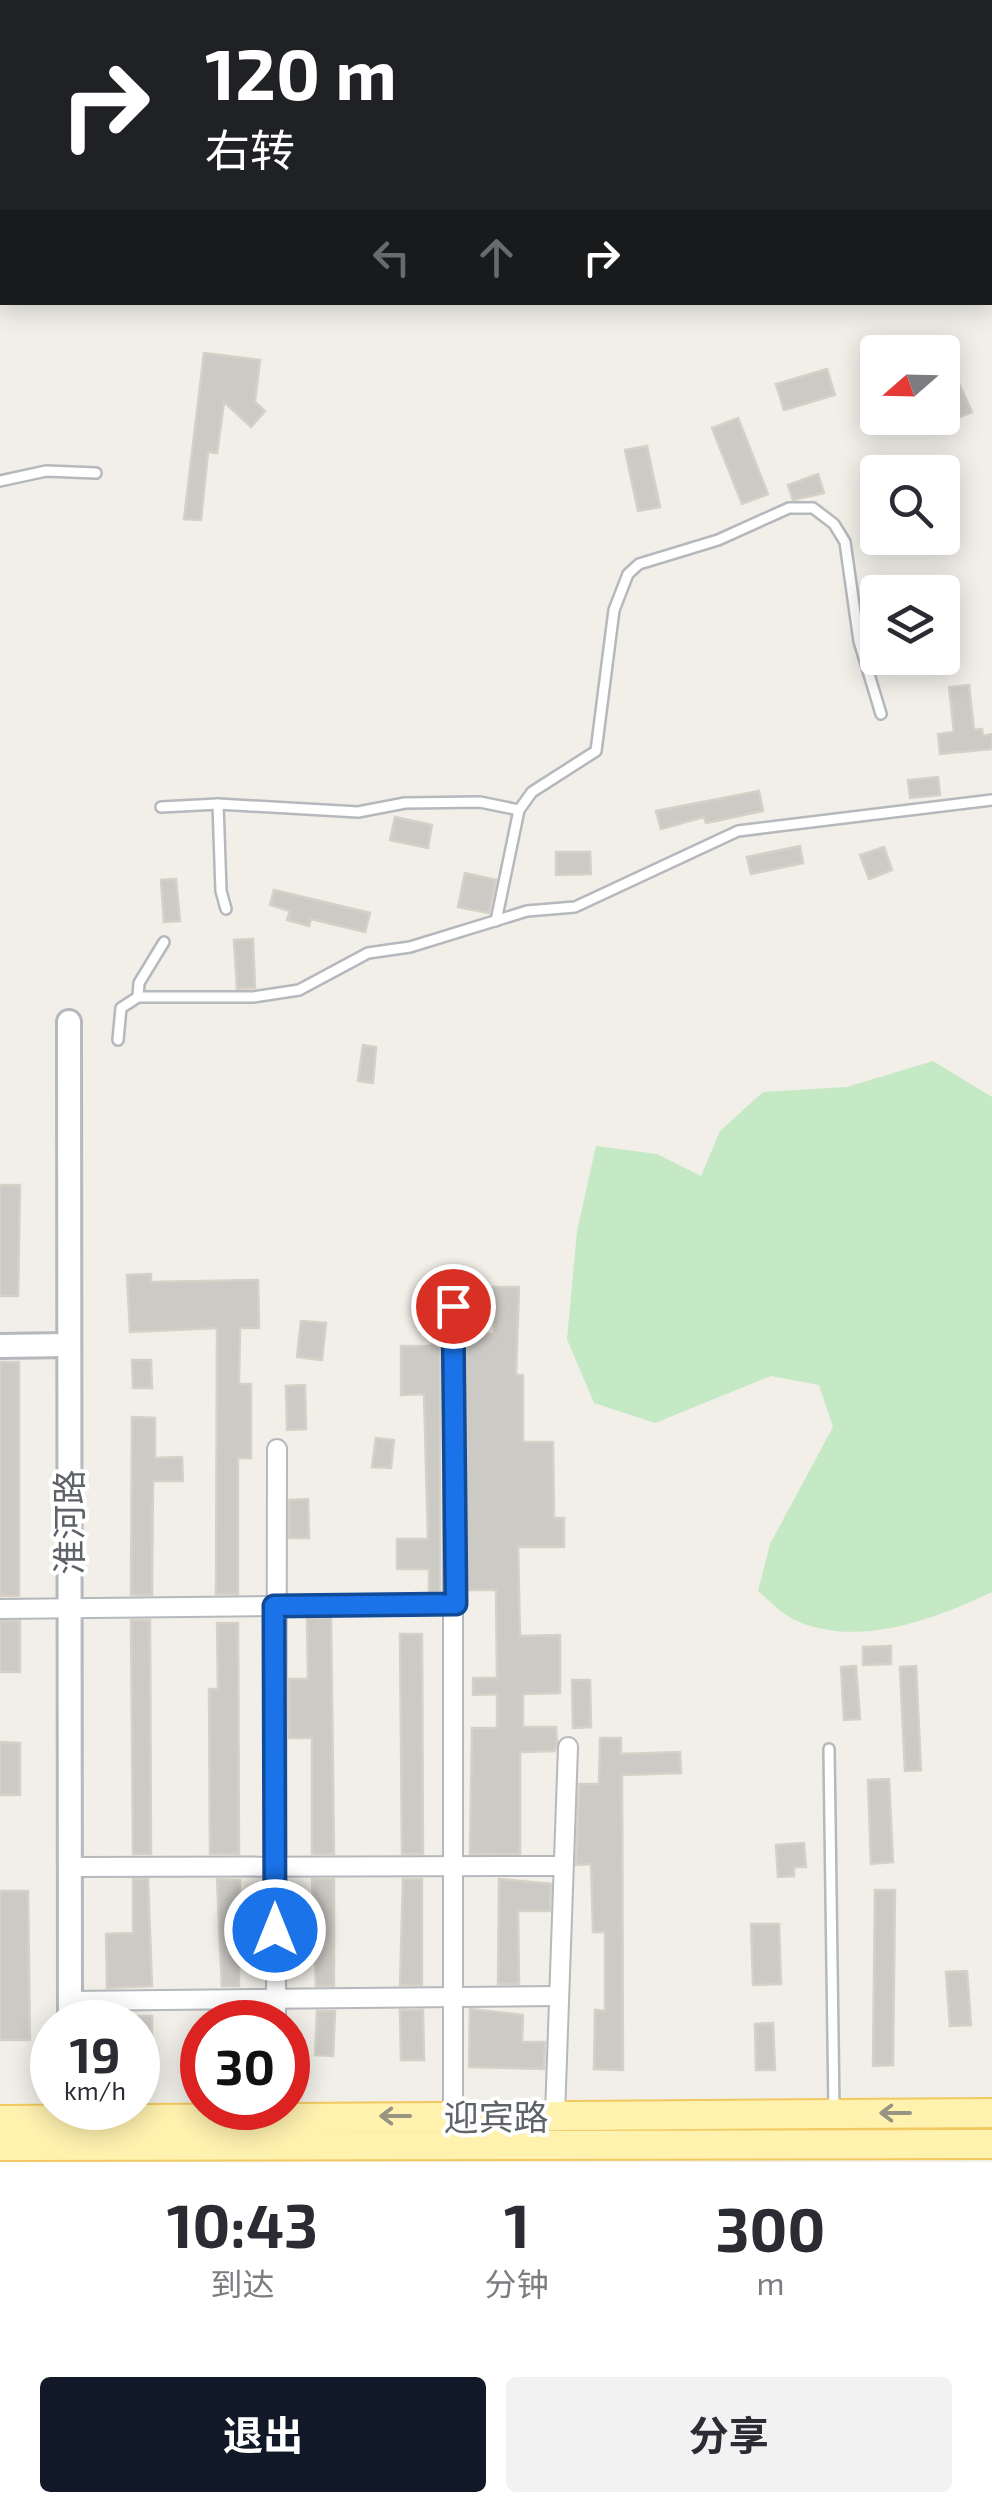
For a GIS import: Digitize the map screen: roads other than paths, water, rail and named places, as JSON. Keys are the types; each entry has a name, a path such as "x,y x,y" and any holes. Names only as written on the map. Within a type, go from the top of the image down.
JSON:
{"main road":[{"name":"迎宾路","path":"310,2113 453,2116 992,2113"},
{"name":"迎宾路","path":"0,2120 71,2134 459,2154 829,2153 992,2144"},
{"name":"迎宾路","path":"0,2146 180,2122"}],"street":[{"name":"淮河路","path":"69,1022 70,2000"},
{"path":"453,1306 453,2116"},
{"path":"0,1346 68,1345"},
{"path":"276,2000 277,1449"},
{"path":"0,1609 456,1604"},
{"path":"554,2116 568,1747"},
{"path":"70,1867 563,1866"},
{"path":"160,2005 276,1996 558,1996"}],"lane":[{"path":"0,481 46,472 96,473"},
{"path":"496,921 519,810 532,792 596,751 614,610 628,574 638,564 718,540 790,508 813,508 834,524 845,542 859,641 881,714"},
{"path":"118,1040 121,1008 138,996 253,997 299,990 368,953 410,947 528,912 575,907 738,831 992,800"},
{"path":"161,807 218,804 358,812 405,804 480,802 519,810"},
{"path":"218,804 221,891 226,908"},
{"path":"138,996 138,983 164,942"},
{"path":"829,1749 834,2114"}]}
